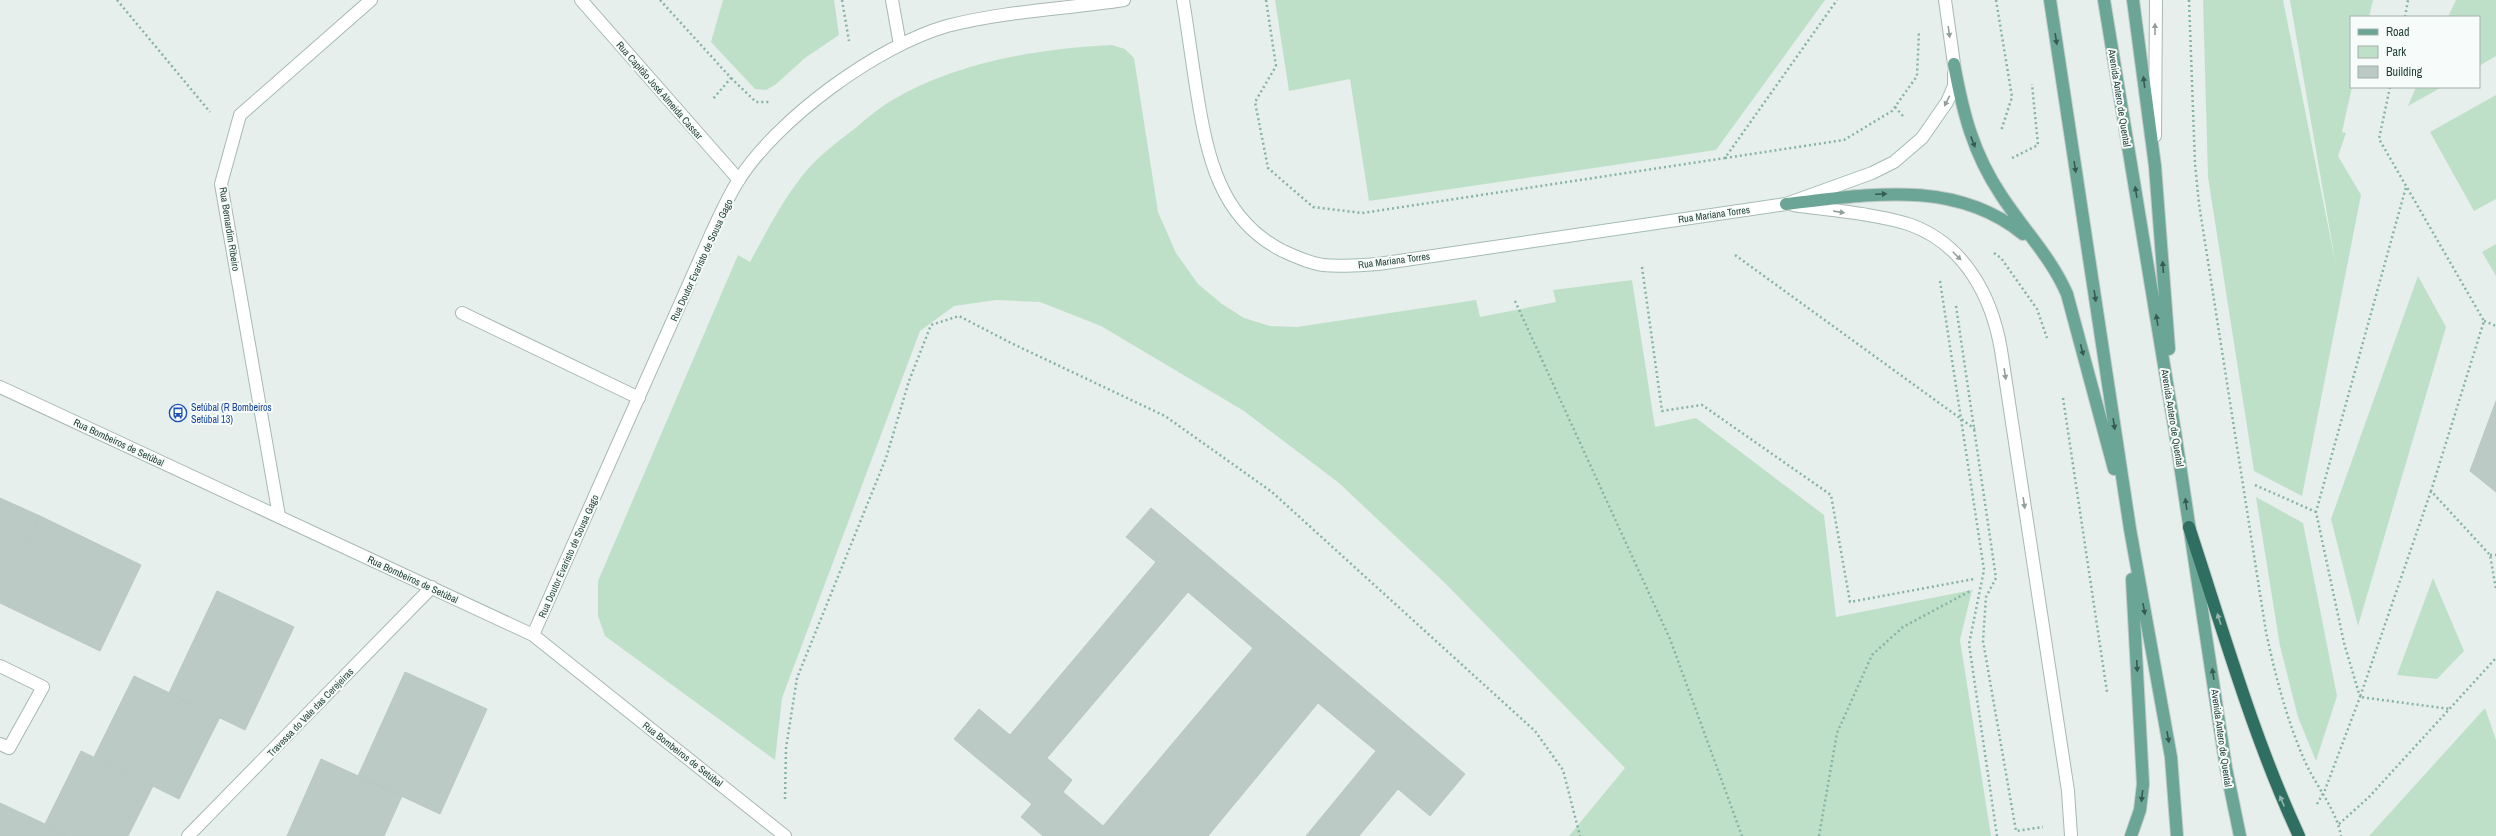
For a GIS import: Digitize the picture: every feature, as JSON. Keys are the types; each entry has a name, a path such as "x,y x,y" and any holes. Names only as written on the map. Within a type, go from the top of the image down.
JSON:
{"highway":[{"path":"2189,527 2256,732 2271,774 2299,836"}],"main road":[{"path":"2050,0 2130,529 2171,757 2177,836"},
{"name":"Avenida Antero de Quental","path":"2104,0 2176,432 2226,768 2240,836"},
{"path":"2133,0 2155,166 2176,432"},
{"path":"1954,64 1968,129 1977,154 2001,196 2058,273 2067,294 2130,529 2143,784 2140,810 2131,836"},
{"path":"1786,204 1907,192 1942,197 1962,201 1986,210 2010,223 2042,250"}],"street":[{"name":"Rua Bernardim Ribeiro","path":"279,516 221,184 240,115 371,0"},
{"name":"Rua Capitão José Almeida Cassar","path":"581,0 739,180"},
{"path":"892,0 900,45"},
{"name":"Rua Doutor Evaristo de Sousa Gago","path":"533,635 712,232 739,180 756,158 804,110 827,91 900,45 945,27 976,20 1124,0"},
{"name":"Rua Mariana Torres","path":"1183,0 1208,154 1224,195 1237,216 1255,234 1296,258 1322,265 1378,264 1786,204"},
{"path":"1786,204 1872,173 1894,162 1910,150 1922,138 1947,102 1954,86 1954,64 1945,0"},
{"path":"2155,166 2156,0"},
{"path":"1786,204 1893,221 1927,232 1945,244 1971,270 1990,305 1997,327 2006,382 2068,791 2071,836"},
{"path":"462,313 639,398"},
{"name":"Rua Bombeiros de Setúbal","path":"0,387 533,635 785,836"},
{"name":"Travessa do Vale das Cerejeiras","path":"188,836 432,588"},
{"path":"0,666 43,687 9,748 0,744"}],"path":[{"path":"117,0 233,140"},
{"path":"660,0 731,78 756,102 772,102"},
{"path":"842,0 849,42 843,46"},
{"path":"1266,0 1276,66 1255,102 1268,168 1313,206 1362,213 1844,140 1894,107 1917,76 1919,25"},
{"path":"1725,158 1837,0"},
{"path":"1996,0 2012,97 2000,137"},
{"path":"2189,0 2195,164 2199,204 2266,632 2276,678 2303,756 2339,824 2341,836"},
{"path":"2404,16 2408,0"},
{"path":"712,100 731,78"},
{"path":"2390,88 2378,139 2484,321 2496,326"},
{"path":"1894,107 1906,120"},
{"path":"2360,697 2344,643 2316,512 2406,187"},
{"path":"1989,249 2001,258 2037,309 2050,345"},
{"path":"1735,255 1975,429"},
{"path":"1642,268 1662,411 1702,405 1831,495 1850,602 1974,579"},
{"path":"1515,301 1670,639 1742,836"},
{"path":"1955,304 1975,429 1996,578 1986,597 1983,641 2016,831 2050,826"},
{"path":"785,836 786,748 797,678 886,458 908,381 931,326 959,316 1011,343 1164,416 1272,492 1535,731 1563,770 1580,836"},
{"path":"2315,806 2323,795 2360,697 2432,491 2484,321"},
{"path":"2063,395 2108,699"},
{"path":"2255,485 2316,512"},
{"path":"2432,491 2490,555 2496,589"},
{"path":"2490,555 2496,555"},
{"path":"1818,836 1837,733 1872,655 1903,627 1972,590"},
{"path":"2339,824 2369,797 2496,658"},
{"path":"2360,697 2450,709"}],"green space":[{"path":"723,0 834,0 839,35 805,58 775,85 766,90 755,89 711,42"},
{"path":"1275,0 1825,0 1716,150 1369,201 1350,79 1289,91"},
{"path":"2203,0 2283,0 2336,266 2290,0 2373,0 2369,16 2350,16 2350,88 2352,88 2342,132 2346,133 2338,156 2361,195 2302,496 2254,471 2208,177"},
{"path":"2456,0 2496,0 2496,56 2480,65 2480,16 2448,16"},
{"path":"1112,45 1125,49 1134,58 1158,212 1176,253 1198,284 1222,304 1244,318 1270,326 1297,327 1476,300 1480,317 1556,302 1553,290 1632,280 1655,427 1696,418 1824,515 1836,617 1972,590 1960,640 1991,836 1569,836 1625,768 1446,584 1339,483 1244,411 1101,326 1040,302 996,300 954,306 920,331 782,698 775,760 605,636 598,616 598,581 738,255 750,262 783,203 807,170 817,159 884,105 915,88 941,77 969,67 1025,54"},
{"path":"2416,88 2440,88 2408,106"},
{"path":"2496,95 2496,199 2474,211 2430,132"},
{"path":"2496,244 2496,276 2482,252"},
{"path":"2418,276 2446,327 2358,626 2331,519"},
{"path":"2256,497 2303,523 2337,696 2316,761 2298,717 2280,646"},
{"path":"2433,578 2464,651 2437,679 2397,675"},
{"path":"2485,708 2496,740 2496,836 2369,836"}],"building":[{"path":"2496,401 2496,492 2470,471"},
{"path":"0,498 40,516 0,601"},
{"path":"1151,508 1465,774 1430,816 1398,789 1359,836 1306,836 1376,751 1318,703 1208,836 1043,836 1021,817 1032,804 954,739 979,709 1010,735 1156,562 1126,537","holes":["1188,592 1253,648 1103,826 1063,792 1072,780 1047,758"]},
{"path":"40,516 141,565 100,651 0,603"},
{"path":"217,591 294,627 245,730 169,693"},
{"path":"405,672 487,709 440,814 358,776"},
{"path":"134,676 220,717 179,799 94,757"},
{"path":"81,751 153,786 128,836 68,836 45,824"},
{"path":"321,759 402,796 384,836 287,836"},
{"path":"0,803 45,824 68,836 0,836"}],"place":[{"name":"Setúbal (R Bombeiros Setúbal 13)","path":"178,413"}]}
